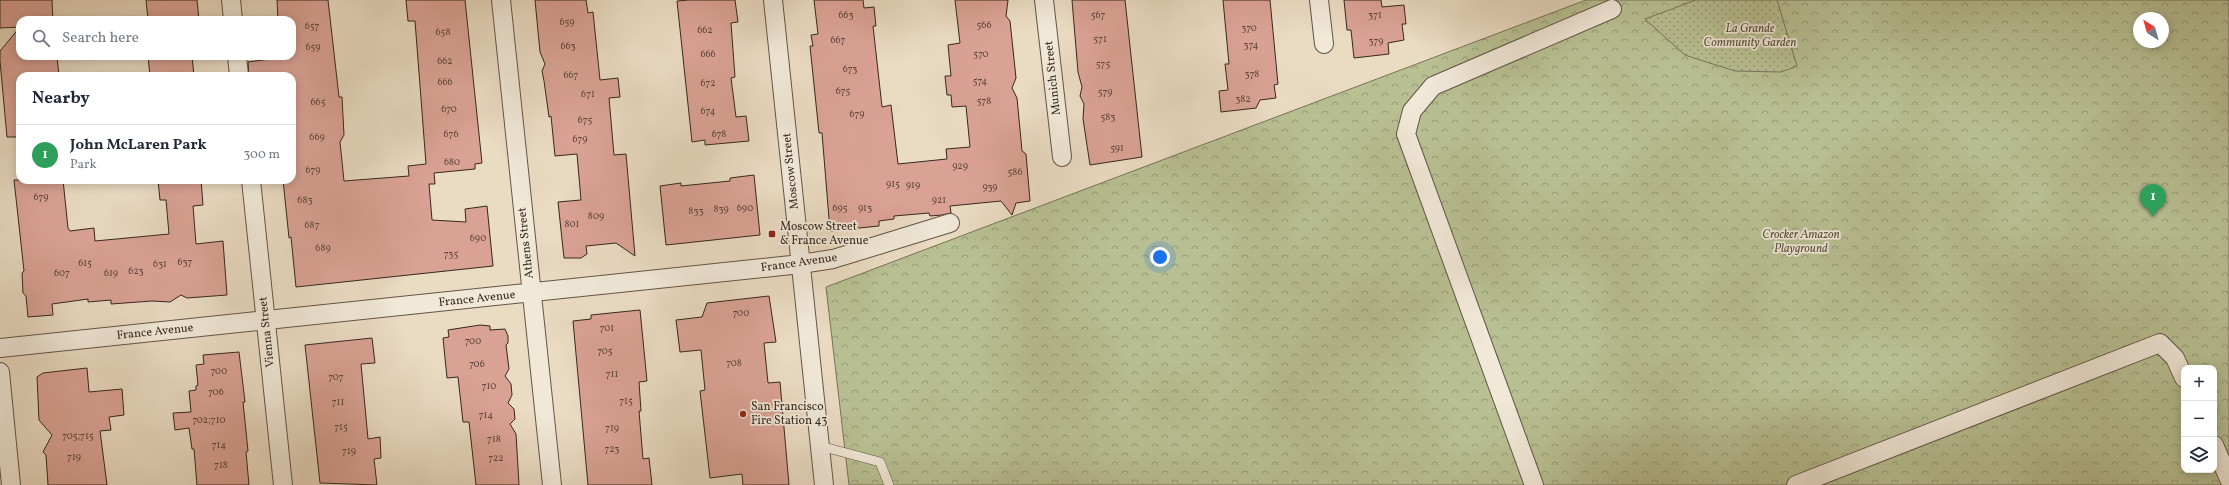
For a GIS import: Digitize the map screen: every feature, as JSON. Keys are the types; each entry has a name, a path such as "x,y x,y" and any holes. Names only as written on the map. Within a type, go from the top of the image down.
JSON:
{"street":[{"path":"231,0 233,16"},
{"name":"Athens Street","path":"501,0 552,485"},
{"name":"Moscow Street","path":"773,0 824,485"},
{"name":"Munich Street","path":"1044,0 1062,157"},
{"path":"1319,0 1324,44"},
{"path":"1534,485 1406,134 1412,110 1433,86 1612,9"},
{"path":"237,60 239,72"},
{"name":"Vienna Street","path":"251,184 283,485"},
{"name":"France Avenue","path":"0,348 801,264 833,259 950,223"},
{"path":"1796,485 2160,343 2175,358 2181,371"},
{"path":"0,372 12,485"},
{"path":"2217,452 2229,479"}],"lane":[{"path":"820,446 880,462 889,485"}],"green space":[{"name":"Crocker Amazon Playground","path":"1586,0 2229,0 2229,485 849,485 826,287"},
{"name":"La Grande Community Garden","path":"1696,0 1777,0 1797,66 1781,72 1735,71 1685,55 1645,19"}],"building":[{"path":"0,0 52,0 53,16 16,16 16,27 0,28"},
{"path":"146,0 197,0 199,16 148,16"},
{"path":"277,0 328,0 339,97 342,97 344,135 340,142 344,181 409,176 408,166 426,164 415,21 408,21 406,0 465,0 482,163 475,164 475,169 434,173 435,184 429,184 432,220 466,222 465,209 487,206 493,266 296,287 283,184 296,184 296,72 249,72 248,62 263,60 296,60 296,16 278,16"},
{"path":"535,0 586,0 588,13 593,12 600,80 618,78 620,97 609,98 614,155 626,154 635,256 616,243 586,246 587,254 581,258 564,258 558,202 581,200 577,154 555,156 551,116 549,117 542,71 545,64 540,52"},
{"path":"735,0 738,22 731,23 735,77 731,78 736,117 746,116 749,141 705,145 705,140 692,142 677,1"},
{"path":"814,0 863,0 864,8 874,7 876,26 873,26 882,107 891,105 898,164 947,159 946,149 970,147 966,106 952,107 951,95 947,95 945,76 951,76 948,45 960,43 955,0 1008,0 1006,16 1010,21 1016,78 1012,88 1017,98 1022,151 1026,154 1030,201 1016,203 1012,215 1001,201 950,206 951,213 942,215 930,216 929,213 894,216 894,219 879,221 879,226 830,231 822,133 819,133 810,46 813,46 811,35 818,34"},
{"path":"1072,0 1125,0 1142,157 1090,165 1083,119 1084,104 1080,96 1082,87 1078,72"},
{"path":"1223,0 1270,0 1278,84 1274,85 1276,98 1260,100 1256,108 1221,112 1219,91 1228,90 1225,64 1229,64"},
{"path":"1344,0 1381,0 1382,7 1404,5 1406,24 1402,24 1404,40 1388,43 1389,54 1354,58 1351,30 1347,30"},
{"path":"16,32 16,60 57,60 59,72 16,72 16,137 7,137 0,51"},
{"path":"148,60 192,60 194,72 150,72"},
{"path":"754,175 760,235 666,245 660,186 681,183 681,186 730,181 730,178"},
{"path":"14,180 16,180 16,184 63,184 68,228 70,231 94,228 95,241 169,234 166,200 160,200 158,184 201,184 203,205 193,206 196,244 223,241 227,295 187,298 181,295 170,302 152,301 111,304 111,300 88,302 88,299 52,304 53,315 28,317 26,296 23,293 22,273 24,271"},
{"path":"769,296 776,342 764,343 768,383 780,382 789,485 743,485 742,474 710,478 700,391 705,390 701,350 680,352 676,320 702,317 707,303"},
{"path":"640,310 647,381 639,382 641,411 639,411 643,459 649,458 652,485 588,485 573,321 591,319 591,315"},
{"path":"480,325 490,326 490,330 505,329 508,336 508,343 506,345 509,369 505,376 511,384 512,395 508,403 514,409 515,419 510,424 516,434 519,485 476,485 469,422 463,422 458,377 447,378 443,338 449,337 448,330"},
{"path":"372,338 375,363 361,364 368,439 380,437 381,458 374,459 377,485 320,483 305,345"},
{"path":"239,352 245,402 243,402 248,451 246,452 249,485 197,485 194,449 192,449 189,428 175,430 173,413 191,412 189,391 196,390 196,386 198,385 196,365 204,364 203,355"},
{"path":"87,368 89,392 122,389 124,415 109,417 111,430 100,431 107,485 48,485 46,455 43,452 52,435 39,420 37,377 43,373"}],"place":[{"name":"John McLaren Park","path":"2153,217"},
{"name":"Moscow Street & France Avenue","path":"772,234"},
{"name":"San Francisco Fire Station 43","path":"743,414"}]}
